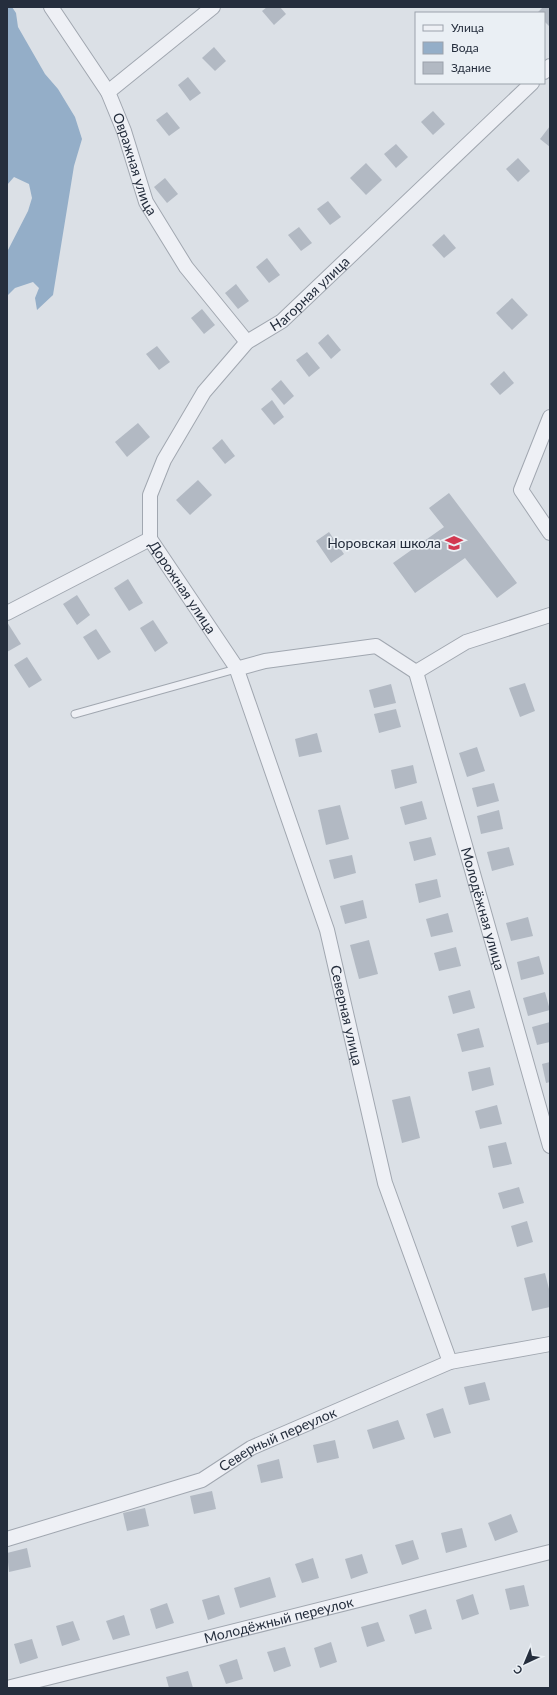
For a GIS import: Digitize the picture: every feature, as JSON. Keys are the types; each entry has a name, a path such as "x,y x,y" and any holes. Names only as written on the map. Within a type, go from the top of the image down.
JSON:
{"street":[{"name":"Овражная улица","path":"50,7 108,92 124,131 146,202 186,267 246,342"},
{"path":"108,92 213,7"},
{"name":"Нагорная улица","path":"150,540 150,495 164,460 204,392 246,342 282,321 531,84"},
{"path":"550,417 521,490 550,533"},
{"name":"Дорожная улица","path":"7,613 150,540 236,669"},
{"path":"236,669 265,661 376,646 416,672 466,642 550,615"},
{"name":"Северная улица","path":"236,669 327,930 385,1183 450,1362"},
{"name":"Молодёжная улица","path":"416,672 550,1146"},
{"name":"Северный переулок","path":"7,1539 202,1480 252,1448 450,1362 550,1344"},
{"name":"Молодёжный переулок","path":"7,1688 550,1552"}],"lane":[{"path":"75,714 236,669"}],"water":[{"path":"7,7 12,7 16,13 18,27 45,74 58,89 75,117 82,139 74,166 53,295 37,310 35,298 39,288 33,282 15,288 7,296 7,252 28,211 32,198 29,184 14,177 7,185"}],"building":[{"path":"267,7 280,7 286,14 274,25 262,11"},
{"path":"543,7 550,7 549,26 545,22 545,12 538,12"},
{"path":"214,47 226,61 215,71 202,58"},
{"path":"188,77 201,93 190,101 178,85"},
{"path":"433,111 445,124 433,135 421,122"},
{"path":"167,112 180,128 169,136 156,120"},
{"path":"550,126 550,147 540,139"},
{"path":"396,144 408,157 396,168 384,154"},
{"path":"518,158 530,171 518,182 506,169"},
{"path":"366,163 382,180 366,195 350,178"},
{"path":"165,178 178,194 167,203 154,187"},
{"path":"328,201 341,217 330,225 317,209"},
{"path":"299,227 312,243 301,251 288,235"},
{"path":"444,234 456,248 444,258 432,245"},
{"path":"267,258 280,275 269,283 256,267"},
{"path":"236,284 249,301 238,309 225,293"},
{"path":"512,298 528,315 512,330 496,313"},
{"path":"202,309 215,325 204,334 191,318"},
{"path":"328,334 341,350 331,359 318,343"},
{"path":"157,346 170,362 159,370 146,354"},
{"path":"307,352 320,368 309,377 296,360"},
{"path":"504,371 514,383 500,395 490,384"},
{"path":"281,380 294,396 284,405 271,389"},
{"path":"272,400 284,417 274,425 261,409"},
{"path":"138,423 150,437 127,457 115,442"},
{"path":"222,439 235,456 225,464 212,448"},
{"path":"198,480 212,495 190,515 176,500"},
{"name":"Норовская школа","path":"449,493 517,583 497,598 465,558 415,593 393,563 444,527 429,508"},
{"path":"329,532 344,554 331,563 316,541"},
{"path":"128,579 143,603 129,611 114,588"},
{"path":"77,595 90,615 77,625 63,604"},
{"path":"153,620 168,643 155,652 140,628"},
{"path":"7,622 21,644 7,652"},
{"path":"96,629 111,652 98,660 83,637"},
{"path":"27,657 42,680 29,688 14,665"},
{"path":"525,683 535,711 520,717 509,688"},
{"path":"391,684 396,703 374,708 369,690"},
{"path":"396,709 401,727 379,733 374,714"},
{"path":"317,733 322,752 299,757 295,739"},
{"path":"477,747 485,771 467,777 459,753"},
{"path":"413,765 417,783 395,789 391,770"},
{"path":"494,783 499,801 477,807 472,788"},
{"path":"422,801 427,819 405,825 400,807"},
{"path":"340,805 349,839 326,845 318,810"},
{"path":"499,810 503,829 481,834 477,816"},
{"path":"431,837 436,855 414,861 409,842"},
{"path":"509,847 514,865 492,871 487,852"},
{"path":"352,855 356,873 334,879 329,860"},
{"path":"437,879 441,897 419,903 415,884"},
{"path":"363,900 367,918 345,924 340,906"},
{"path":"448,913 453,932 431,937 426,919"},
{"path":"528,917 533,936 511,941 506,923"},
{"path":"369,940 378,974 359,979 350,945"},
{"path":"456,947 461,966 439,971 434,953"},
{"path":"539,956 544,974 521,980 517,962"},
{"path":"470,990 475,1008 453,1014 448,996"},
{"path":"545,992 550,1010 528,1016 523,998"},
{"path":"550,1022 550,1042 537,1045 532,1027"},
{"path":"479,1028 484,1047 462,1052 457,1034"},
{"path":"550,1062 550,1082 546,1083 542,1064"},
{"path":"490,1067 494,1085 472,1091 468,1072"},
{"path":"410,1096 420,1138 402,1143 392,1100"},
{"path":"497,1105 502,1124 480,1129 475,1111"},
{"path":"506,1142 512,1164 493,1168 488,1146"},
{"path":"519,1187 524,1203 503,1209 498,1193"},
{"path":"527,1221 533,1242 517,1247 511,1226"},
{"path":"545,1273 550,1293 550,1307 532,1311 524,1278"},
{"path":"485,1382 490,1400 469,1405 464,1387"},
{"path":"443,1408 451,1433 434,1438 426,1414"},
{"path":"398,1420 405,1439 373,1449 367,1430"},
{"path":"335,1440 339,1458 317,1463 313,1445"},
{"path":"279,1459 283,1478 261,1483 257,1465"},
{"path":"212,1491 216,1509 194,1514 190,1496"},
{"path":"145,1508 149,1526 127,1531 123,1513"},
{"path":"511,1514 518,1532 495,1541 488,1523"},
{"path":"462,1528 467,1547 446,1553 441,1533"},
{"path":"413,1540 419,1559 402,1565 395,1545"},
{"path":"27,1548 31,1567 9,1572 7,1553"},
{"path":"362,1554 368,1573 351,1579 345,1559"},
{"path":"313,1558 319,1578 302,1583 295,1564"},
{"path":"270,1577 276,1597 240,1608 234,1588"},
{"path":"524,1585 529,1606 510,1610 505,1589"},
{"path":"473,1594 479,1614 462,1620 456,1600"},
{"path":"219,1595 225,1614 208,1620 202,1600"},
{"path":"167,1603 174,1623 156,1629 150,1609"},
{"path":"426,1609 432,1629 415,1634 409,1615"},
{"path":"124,1615 130,1635 113,1640 106,1621"},
{"path":"73,1621 80,1640 62,1646 56,1626"},
{"path":"378,1622 385,1641 367,1647 361,1627"},
{"path":"32,1639 38,1658 20,1664 14,1644"},
{"path":"331,1642 337,1662 320,1668 314,1648"},
{"path":"285,1647 291,1666 274,1672 267,1652"},
{"path":"237,1659 243,1679 226,1684 219,1665"},
{"path":"188,1671 193,1688 169,1688 166,1677"}],"place":[{"name":"Норовская школа","path":"454,543"}]}
